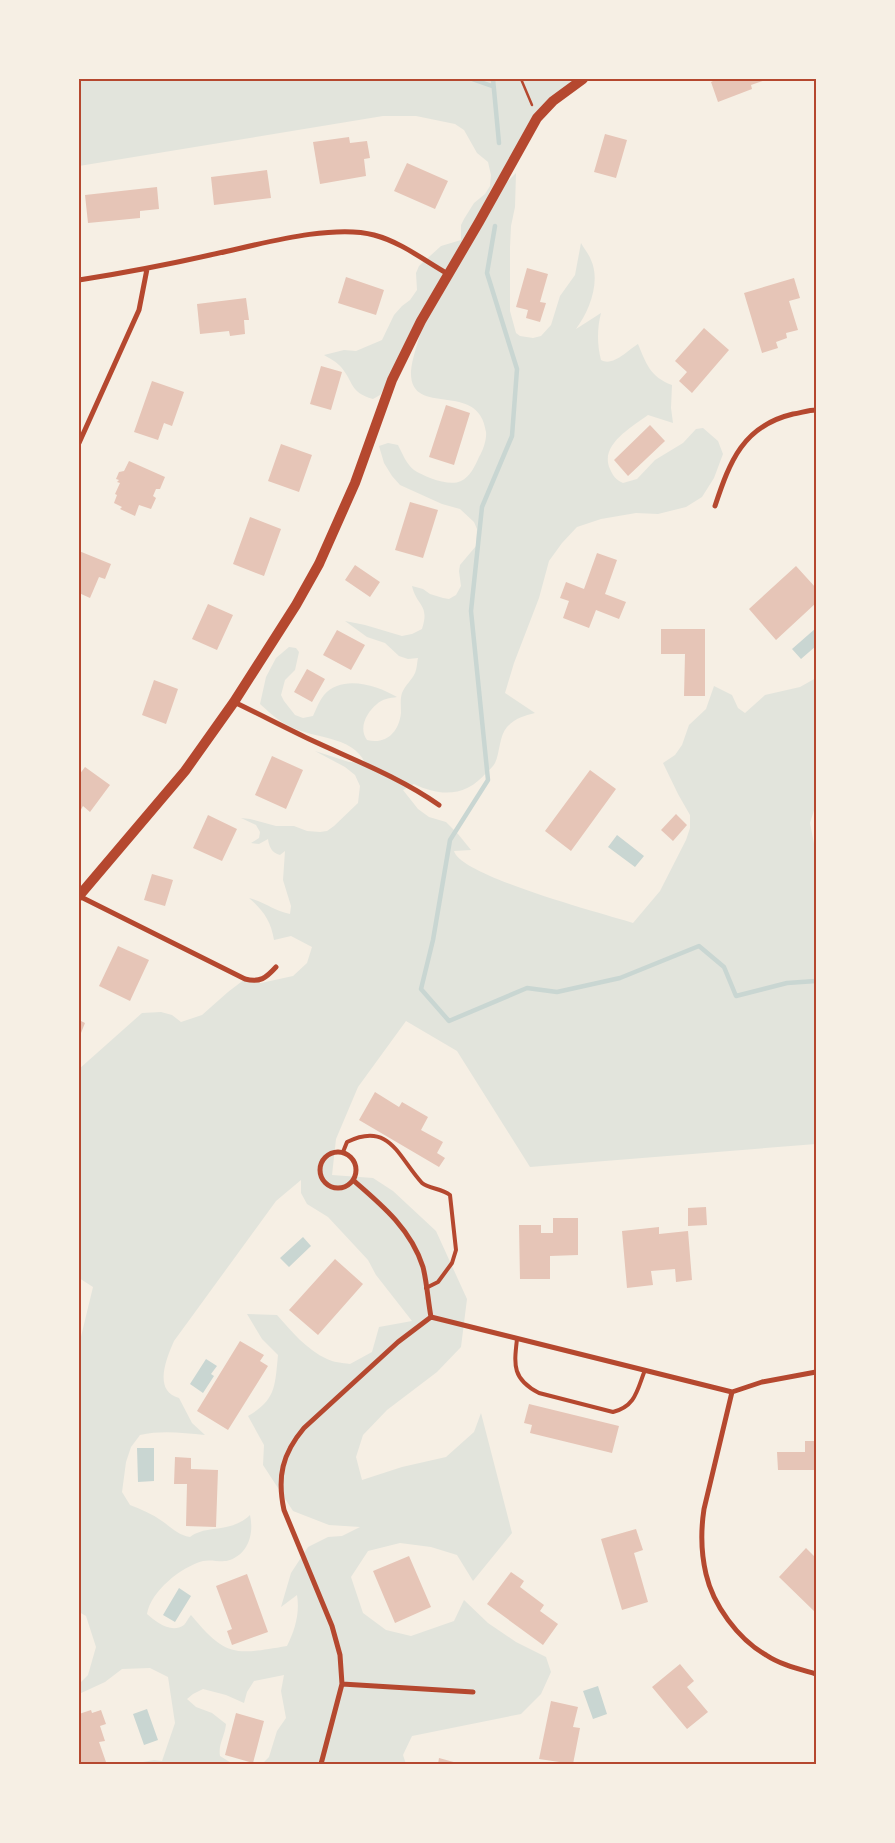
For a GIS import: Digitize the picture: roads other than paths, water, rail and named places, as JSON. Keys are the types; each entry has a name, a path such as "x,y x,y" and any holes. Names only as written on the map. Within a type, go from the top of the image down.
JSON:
{"main road":[{"path":"79,896 184,771 234,702 296,605 319,564 355,483 392,380 421,321 537,118 553,101 583,79"}],"street":[{"path":"79,280 147,269 299,236 345,230 373,234 392,241 448,274"},
{"path":"79,443 139,310 147,269"},
{"path":"715,506 735,455 744,441 762,426 779,418 816,410"},
{"path":"234,702 309,739 392,776 420,791 439,805"},
{"path":"79,896 245,979 260,981 268,976 276,967"},
{"path":"332,1152 343,1152 355,1164 355,1175 353,1180 343,1188 336,1188 325,1183 321,1178 320,1166 322,1160 332,1152"},
{"path":"353,1180 394,1217 410,1237 423,1267 431,1318"},
{"path":"321,1764 342,1684 340,1655 332,1626 284,1510 280,1491 282,1466 294,1440 304,1428 398,1342 431,1318 732,1392 762,1382 816,1372"},
{"path":"732,1392 701,1528 706,1574 715,1598 735,1629 752,1646 766,1656 784,1664 816,1674"},
{"path":"342,1684 473,1692"}],"lane":[{"path":"343,1152 347,1142 358,1136 373,1135 388,1140 424,1185 444,1190 450,1195 456,1250 452,1263 438,1282 426,1288"},
{"path":"517,1338 514,1363 521,1379 528,1388 539,1393 613,1412 624,1409 633,1402 644,1370"}],"waterway":[{"path":"472,79 492,86"},
{"path":"493,79 499,143"},
{"path":"495,226 487,273 517,369 512,436 482,507 471,611 488,780 450,840 433,940 421,989 449,1021 527,988 557,992 620,978 699,946 724,967 736,996 787,983 816,981"}]}
